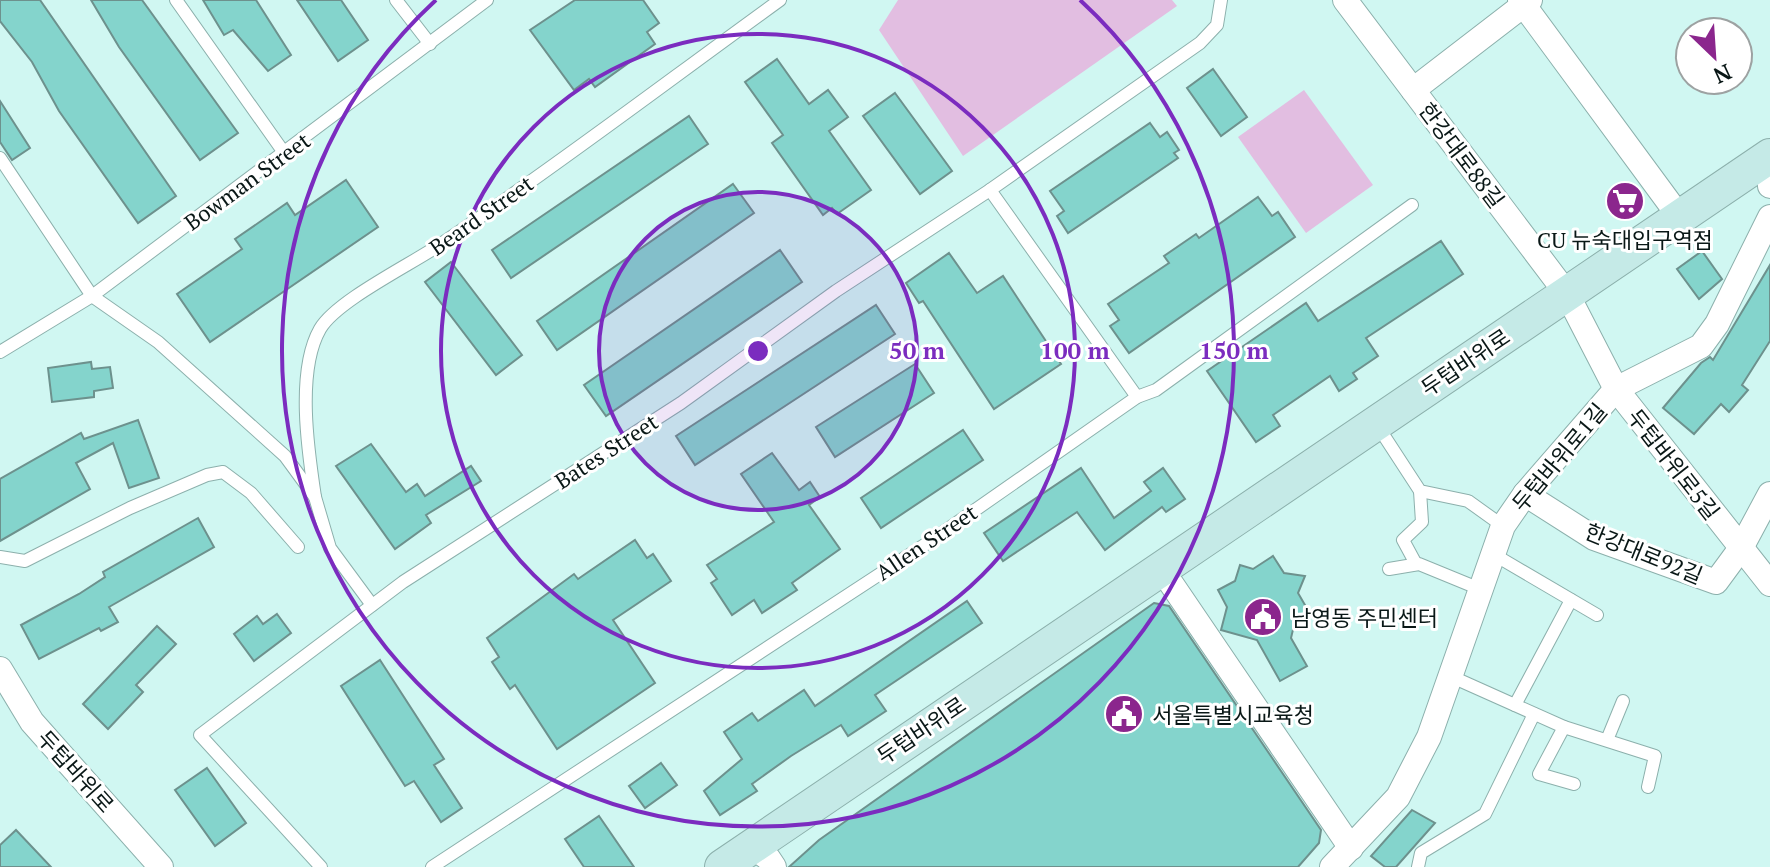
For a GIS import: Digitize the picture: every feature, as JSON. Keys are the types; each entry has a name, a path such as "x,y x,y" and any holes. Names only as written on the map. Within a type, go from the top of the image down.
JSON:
{"main road":[{"name":"두텁바위로","path":"722,867 762,857 1160,567 1679,216 1769,166"}],"street":[{"path":"1345,0 1413,90"},
{"name":"한강대로88길","path":"1567,294 1413,90 1525,2 1679,216"},
{"name":"두텁바위로1길","path":"1332,867 1398,797 1429,737 1503,526 1525,494 1616,389 1701,346 1717,324 1770,217"},
{"name":"두텁바위로5길","path":"1567,294 1616,389 1770,584"},
{"name":"한강대로92길","path":"1525,494 1594,538 1716,582 1741,548 1770,494"},
{"path":"1160,567 1351,848"},
{"name":"두텁바위로","path":"0,669 32,722 161,867"}],"lane":[{"path":"176,0 285,154"},
{"path":"396,0 430,44"},
{"name":"Bowman Street","path":"0,352 92,296 487,0"},
{"name":"Beard Street","path":"315,497 307,446 310,357 320,329 335,311 444,242 780,0"},
{"name":"Bates Street","path":"321,867 200,735 372,605 492,522 681,403 836,291 990,190 1200,43 1217,25 1221,0"},
{"path":"0,158 92,296 158,342 285,456 315,497 330,548 372,605"},
{"path":"990,190 1137,397"},
{"name":"Allen Street","path":"432,867 935,538 1137,397 1156,390 1412,205"},
{"path":"1375,422 1420,491 1422,522 1403,540 1416,564"},
{"path":"0,557 25,561 130,508 217,472 239,481 298,547"},
{"path":"1420,491 1468,501 1503,526"},
{"path":"1493,554 1597,615"},
{"path":"1389,569 1416,564 1480,589"},
{"path":"1515,705 1571,600"},
{"path":"1450,676 1564,727 1655,756 1648,787"},
{"path":"1607,740 1623,701"},
{"path":"1418,867 1421,853 1485,814 1534,714"},
{"path":"1564,727 1539,774 1574,784"}],"shaded area":[{"path":"898,0 1172,0 1177,6 963,156 879,30"},
{"path":"1304,90 1373,185 1306,233 1238,137"}],"building":[{"path":"0,0 40,0 176,196 138,223 59,111 32,62 0,21"},
{"path":"91,0 142,0 238,133 200,160 119,47"},
{"path":"203,0 256,0 291,55 268,71 233,30 224,35"},
{"path":"297,0 341,0 368,40 338,61"},
{"path":"575,0 643,0 659,23 647,32 655,44 595,87 589,79 574,90 530,30"},
{"path":"777,59 809,104 828,90 848,117 829,131 871,190 837,214 832,208 823,215 772,143 783,135 745,82"},
{"path":"1213,69 1247,117 1221,136 1187,88"},
{"path":"895,93 952,171 920,194 863,116"},
{"path":"0,101 30,148 12,160 0,142"},
{"path":"689,116 708,144 511,278 492,250"},
{"path":"1150,123 1160,137 1167,132 1179,150 1174,153 1178,158 1068,233 1057,216 1064,211 1050,191"},
{"path":"346,180 378,227 210,342 177,294 242,249 235,239 287,203 295,215"},
{"path":"733,184 754,213 557,350 537,321"},
{"path":"1258,197 1272,216 1278,212 1295,237 1129,353 1110,326 1119,320 1108,304 1169,263 1164,256 1196,234 1199,238"},
{"path":"1441,241 1463,274 1366,338 1378,356 1353,373 1357,379 1339,391 1330,376 1273,415 1280,426 1256,442 1207,371 1306,303 1318,321"},
{"path":"780,250 802,282 606,416 584,385"},
{"path":"1702,251 1722,279 1699,299 1677,269"},
{"path":"949,253 977,293 1003,276 1061,364 994,409 923,301 919,303 906,283"},
{"path":"451,262 522,355 496,375 425,282"},
{"path":"1770,265 1770,341 1742,385 1748,390 1729,412 1721,404 1694,434 1663,408 1701,363 1710,357 1713,360"},
{"path":"876,305 895,334 695,465 676,436"},
{"path":"91,362 92,369 110,367 113,388 94,391 94,397 52,402 48,368"},
{"path":"915,364 934,393 835,457 816,427"},
{"path":"138,420 159,478 129,488 113,443 76,463 90,489 0,541 0,479 81,433 84,439"},
{"path":"963,430 983,460 881,528 861,498"},
{"path":"371,444 406,492 417,484 425,496 471,466 481,481 426,515 431,523 395,549 336,466"},
{"path":"772,453 799,490 810,482 820,497 809,505 840,549 792,583 797,590 762,613 754,600 732,615 711,583 717,579 707,565 774,522 741,474"},
{"path":"1081,468 1114,518 1151,491 1144,482 1163,468 1185,499 1166,512 1162,507 1105,550 1077,512 1003,561 984,533"},
{"path":"198,518 214,547 109,607 118,622 101,631 99,628 39,659 21,625 79,594 105,577 103,572"},
{"path":"635,540 647,558 653,554 671,581 613,620 655,683 557,749 515,685 510,689 492,662 499,657 487,638 574,574 578,579"},
{"name":"남영동 주민센터","path":"1273,556 1284,573 1305,576 1298,593 1309,612 1295,621 1291,638 1307,666 1280,681 1257,640 1221,630 1227,607 1218,590 1235,581 1240,565 1253,569"},
{"path":"967,601 982,623 875,695 886,711 848,736 841,725 791,756 752,784 757,791 720,815 704,791 742,759 724,732 752,713 758,721 804,690 815,706"},
{"name":"서울특별시교육청","path":"1154,603 1169,606 1321,830 1319,843 1298,867 789,867 819,840"},
{"path":"277,614 291,633 254,661 234,634 257,616 263,624"},
{"path":"157,626 176,644 136,685 143,692 108,729 83,704"},
{"path":"380,660 444,759 434,765 462,808 441,822 414,781 405,786 341,686"},
{"path":"661,763 677,785 645,808 629,786"},
{"path":"207,768 246,823 215,846 175,790"},
{"path":"1412,810 1435,823 1396,867 1385,867 1371,856"},
{"path":"599,816 634,867 584,867 565,839"},
{"path":"16,830 51,867 0,867 0,845"}],"place":[{"name":"CU 뉴숙대입구역점","path":"1625,201"},
{"name":"남영동 주민센터","path":"1263,617"},
{"name":"서울특별시교육청","path":"1124,714"}]}
